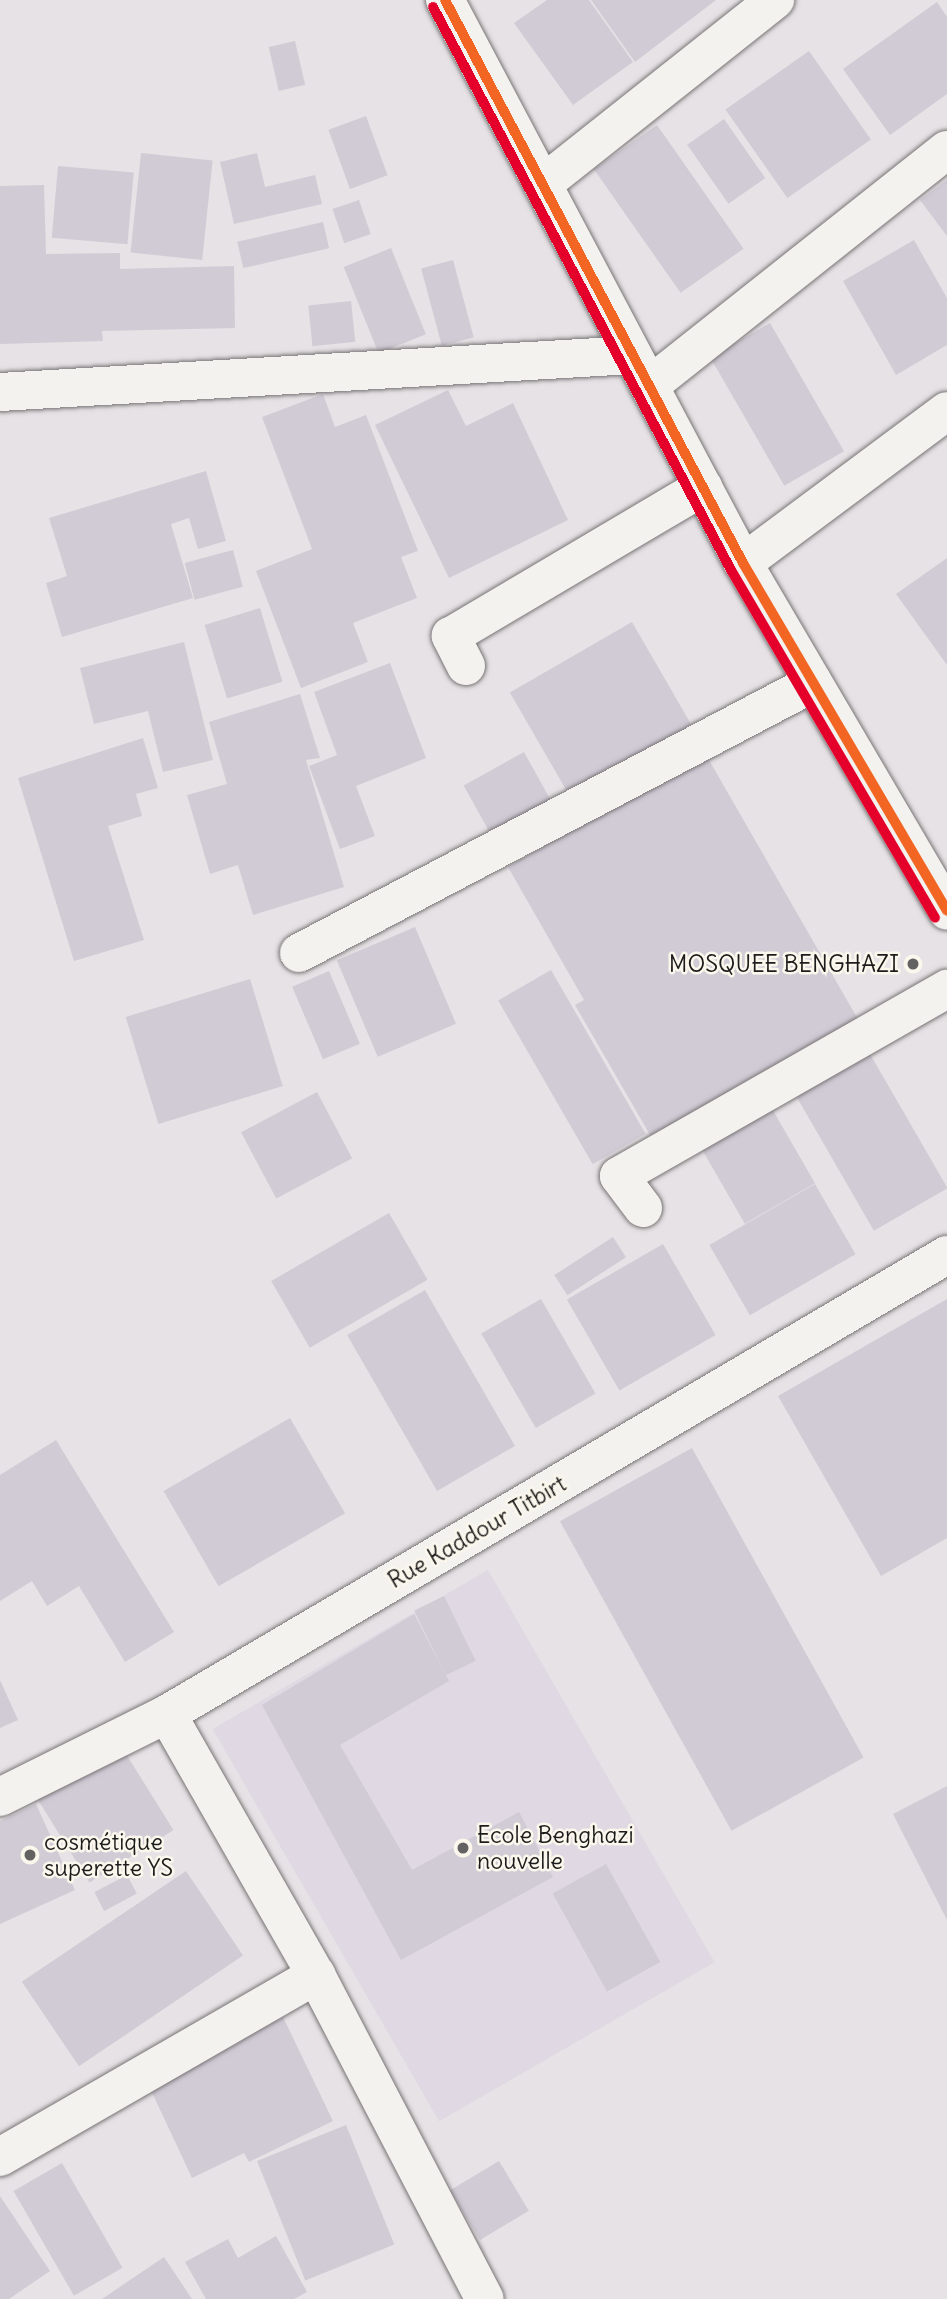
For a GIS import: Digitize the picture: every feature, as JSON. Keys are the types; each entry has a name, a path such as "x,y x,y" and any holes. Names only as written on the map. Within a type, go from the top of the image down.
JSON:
{"street":[{"path":"445,0 743,563 947,911"},
{"path":"544,183 775,0"},
{"path":"0,392 641,370 947,150"},
{"path":"743,563 947,411"},
{"path":"466,666 451,636 703,487"},
{"path":"299,953 813,683"},
{"path":"643,1209 619,1176 947,989"},
{"name":"Rue Kaddour Titbirt","path":"0,1797 167,1714 947,1255"},
{"path":"167,1714 316,1976 485,2299"},
{"path":"0,2157 316,1976"}],"shaded area":[{"name":"Ecole Benghazi nouvelle","path":"488,1570 715,1962 439,2121 213,1729"}],"building":[{"path":"547,0 589,0 633,62 573,105 514,23"},
{"path":"591,0 716,0 635,62"},
{"path":"937,2 947,17 947,94 890,135 843,69"},
{"path":"295,41 305,85 279,91 269,47"},
{"path":"809,51 871,139 787,198 725,110"},
{"path":"366,116 388,175 350,189 328,130"},
{"path":"724,119 765,178 728,204 687,145"},
{"path":"657,125 744,249 681,293 594,169"},
{"path":"141,153 213,161 202,260 131,252"},
{"path":"257,153 265,187 315,175 322,204 234,224 220,162"},
{"path":"58,166 134,173 127,244 52,238"},
{"path":"947,180 947,236 920,200"},
{"path":"44,185 46,254 120,253 120,269 234,266 235,328 102,331 103,341 0,344 0,186"},
{"path":"359,200 371,234 344,243 333,209"},
{"path":"323,222 329,248 243,268 237,242"},
{"path":"914,240 947,298 947,345 896,375 843,281"},
{"path":"391,248 426,334 379,353 344,267"},
{"path":"453,260 474,337 442,346 421,269"},
{"path":"351,301 355,342 313,346 308,305"},
{"path":"770,323 844,451 784,486 710,358"},
{"path":"448,390 466,426 513,403 568,520 449,578 375,425"},
{"path":"323,394 335,427 366,415 418,551 401,557 417,598 353,623 368,662 301,688 256,571 312,549 262,417"},
{"path":"206,471 226,541 198,549 189,518 171,524 193,598 62,637 46,583 67,576 49,518"},
{"path":"233,550 243,587 195,600 185,563"},
{"path":"947,558 947,665 896,594"},
{"path":"260,608 283,682 227,699 205,625"},
{"path":"632,622 694,729 571,799 510,692"},
{"path":"184,642 213,760 163,772 148,711 94,724 80,668"},
{"path":"390,663 426,758 356,786 375,836 340,849 309,766 337,755 314,692"},
{"path":"300,694 320,758 306,760 344,887 253,915 238,865 210,874 187,795 227,784 209,722"},
{"path":"143,738 158,788 136,794 142,816 108,826 144,940 74,961 18,778"},
{"path":"524,752 555,807 494,841 464,785"},
{"path":"705,753 863,1028 657,1147 575,1005 584,1000 508,867"},
{"path":"415,927 456,1024 378,1057 337,960"},
{"path":"551,970 646,1134 593,1164 498,1000"},
{"path":"329,971 360,1044 323,1059 292,987"},
{"path":"250,979 283,1086 158,1124 126,1017"},
{"path":"866,1047 947,1187 874,1231 792,1090"},
{"path":"317,1092 352,1158 276,1199 241,1132"},
{"path":"767,1100 815,1183 745,1224 697,1140"},
{"path":"815,1184 856,1254 750,1315 709,1245"},
{"path":"389,1213 428,1280 310,1348 271,1281"},
{"path":"613,1237 626,1257 567,1295 554,1275"},
{"path":"663,1244 716,1335 619,1390 567,1300"},
{"path":"425,1290 515,1446 437,1491 347,1335"},
{"path":"541,1299 596,1393 536,1428 481,1334"},
{"path":"947,1299 947,1538 881,1576 778,1396"},
{"path":"290,1418 345,1513 219,1586 164,1491"},
{"path":"56,1440 174,1632 125,1662 79,1586 47,1606 32,1581 0,1601 0,1475"},
{"path":"692,1448 864,1758 732,1831 560,1521"},
{"path":"444,1596 476,1661 446,1675 414,1610"},
{"path":"414,1614 449,1681 340,1745 412,1870 519,1812 553,1877 401,1960 262,1705"},
{"path":"0,1680 18,1720 0,1728"},
{"path":"121,1746 173,1830 90,1882 37,1798"},
{"path":"947,1786 947,1920 893,1814"},
{"name":"cosmétique superette YS","path":"36,1804 75,1890 0,1924 0,1821"},
{"path":"606,1864 660,1962 607,1992 553,1894"},
{"path":"186,1871 243,1956 79,2066 22,1982"},
{"path":"127,1875 137,1894 104,1911 94,1892"},
{"path":"283,2017 333,2121 249,2162 244,2153 192,2178 148,2084"},
{"path":"346,2125 394,2245 305,2281 257,2161"},
{"path":"499,2161 529,2211 480,2240 450,2190"},
{"path":"62,2163 122,2268 74,2296 14,2191"},
{"path":"0,2196 50,2271 9,2299 0,2299"},
{"path":"276,2236 307,2292 294,2299 206,2299 185,2262 228,2239 238,2258"},
{"path":"164,2257 192,2299 102,2299"}],"transit line":[{"path":"445,0 743,563 947,911"},
{"path":"433,7 731,570 935,918"}],"place":[{"name":"MOSQUEE BENGHAZI","path":"913,964"},
{"name":"Ecole Benghazi nouvelle","path":"463,1848"},
{"name":"cosmétique superette YS","path":"30,1855"}]}
